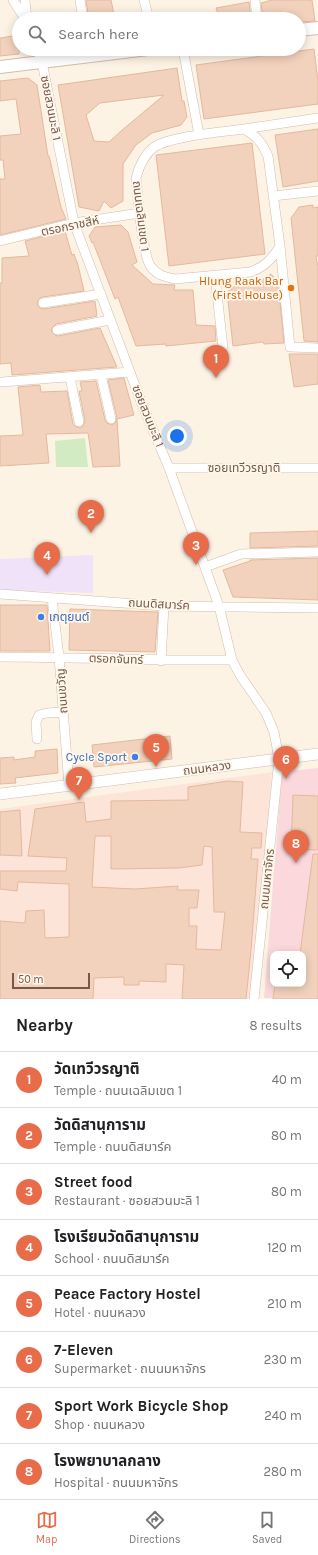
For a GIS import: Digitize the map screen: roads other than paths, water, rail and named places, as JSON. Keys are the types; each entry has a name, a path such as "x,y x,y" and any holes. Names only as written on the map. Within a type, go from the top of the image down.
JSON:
{"main road":[{"path":"306,29 318,28"},
{"path":"0,67 42,62 73,56"}],"street":[{"path":"13,0 21,12"},
{"path":"24,0 25,12"},
{"path":"80,0 82,12"},
{"path":"144,0 147,12"},
{"path":"255,0 256,12"},
{"name":"ซอยสวนมะลิ 1","path":"40,56 74,223 142,404 169,468 219,606 232,660 240,675 266,713 274,732 279,760"},
{"path":"184,56 199,135"},
{"name":"ถนนเฉลิมเขต 1","path":"280,246 269,263 250,272 175,279 157,274 149,265 145,252 136,178 138,168 145,156 155,147 167,141 318,118"},
{"path":"244,129 255,134 262,143 268,156 280,246 290,347 318,348"},
{"path":"274,196 318,191"},
{"name":"ตรอกราชสีห์","path":"0,241 74,223 140,213"},
{"path":"215,276 223,347"},
{"path":"43,303 101,294"},
{"path":"57,330 110,320"},
{"path":"2,382 130,372"},
{"path":"101,375 111,419"},
{"path":"70,377 79,422"},
{"name":"ซอยเทวีวรญาติ","path":"169,468 318,468"},
{"path":"205,568 241,554 318,552"},
{"name":"ถนนดิสมาร์ค","path":"0,594 164,606 318,608"},
{"name":"ถนนขวัญ","path":"52,598 59,657 69,786"},
{"path":"161,661 164,606"},
{"name":"ตรอกจันทร์","path":"0,657 59,657 161,661 232,660"},
{"path":"37,739 36,722 39,715 63,712"},
{"name":"ถนนหลวง","path":"0,794 318,754"},
{"name":"ถนนมหาจักร","path":"254,999 279,760"}],"place":[{"name":"Hlung Raak Bar (First House)","path":"291,288"},
{"name":"วัดเทวีวรญาติ","path":"216,378"},
{"name":"วัดดิสานุการาม","path":"91,533"},
{"name":"Street food","path":"196,565"},
{"name":"โรงเรียนวัดดิสานุการาม","path":"47,575"},
{"name":"เกตุยนต์","path":"41,617"},
{"name":"Cycle Sport","path":"135,757"},
{"name":"Peace Factory Hostel","path":"156,767"},
{"name":"7-Eleven","path":"286,779"},
{"name":"Sport Work Bicycle Shop","path":"79,800"},
{"name":"โรงพยาบาลกลาง","path":"296,863"}]}
